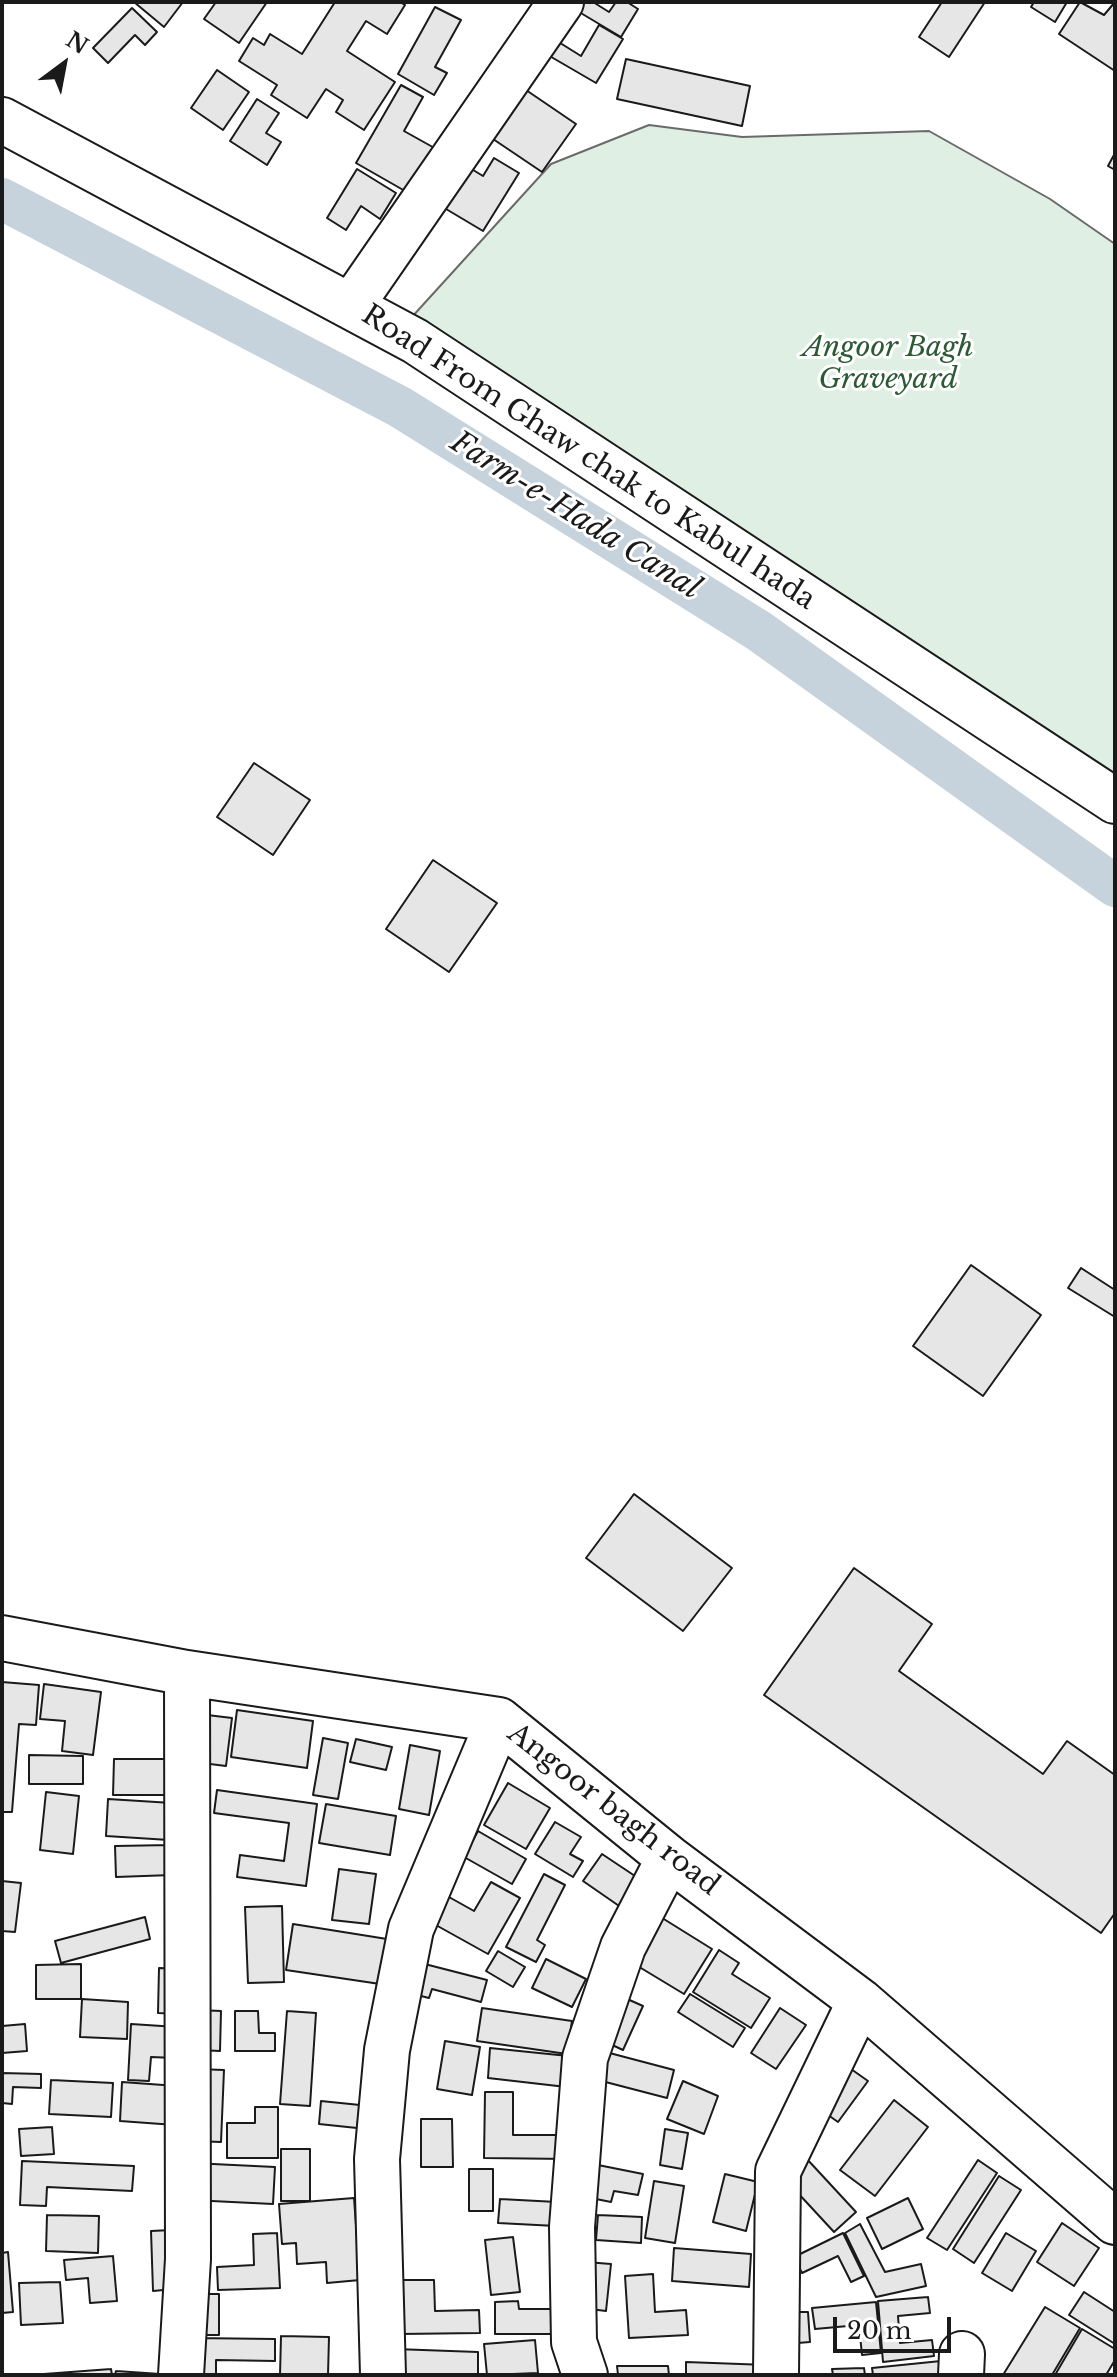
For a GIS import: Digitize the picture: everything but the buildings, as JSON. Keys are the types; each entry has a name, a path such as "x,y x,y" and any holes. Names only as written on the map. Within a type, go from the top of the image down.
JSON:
{"street":[{"path":"351,306 556,11"},
{"name":"Road From Ghaw chak to Kabul hada","path":"2,120 415,341 1115,801"},
{"name":"Angoor bagh road","path":"2,1638 187,1673 499,1720 669,1858 860,2001 1115,2222"},
{"path":"181,2375 188,2259 187,1673"},
{"path":"383,2375 377,2159 387,2050 411,1929 499,1720"},
{"path":"585,2375 574,2342 572,2227 585,2058 623,1947 669,1858"},
{"path":"776,2375 778,2171 860,2001"}],"green space":[{"name":"Angoor Bagh Graveyard","path":"649,125 742,137 929,131 1050,199 1115,244 1115,783 411,318 551,164"}],"waterway":[{"name":"Farm-e-Hada Canal","path":"2,199 400,407 759,631 1115,886"}]}
